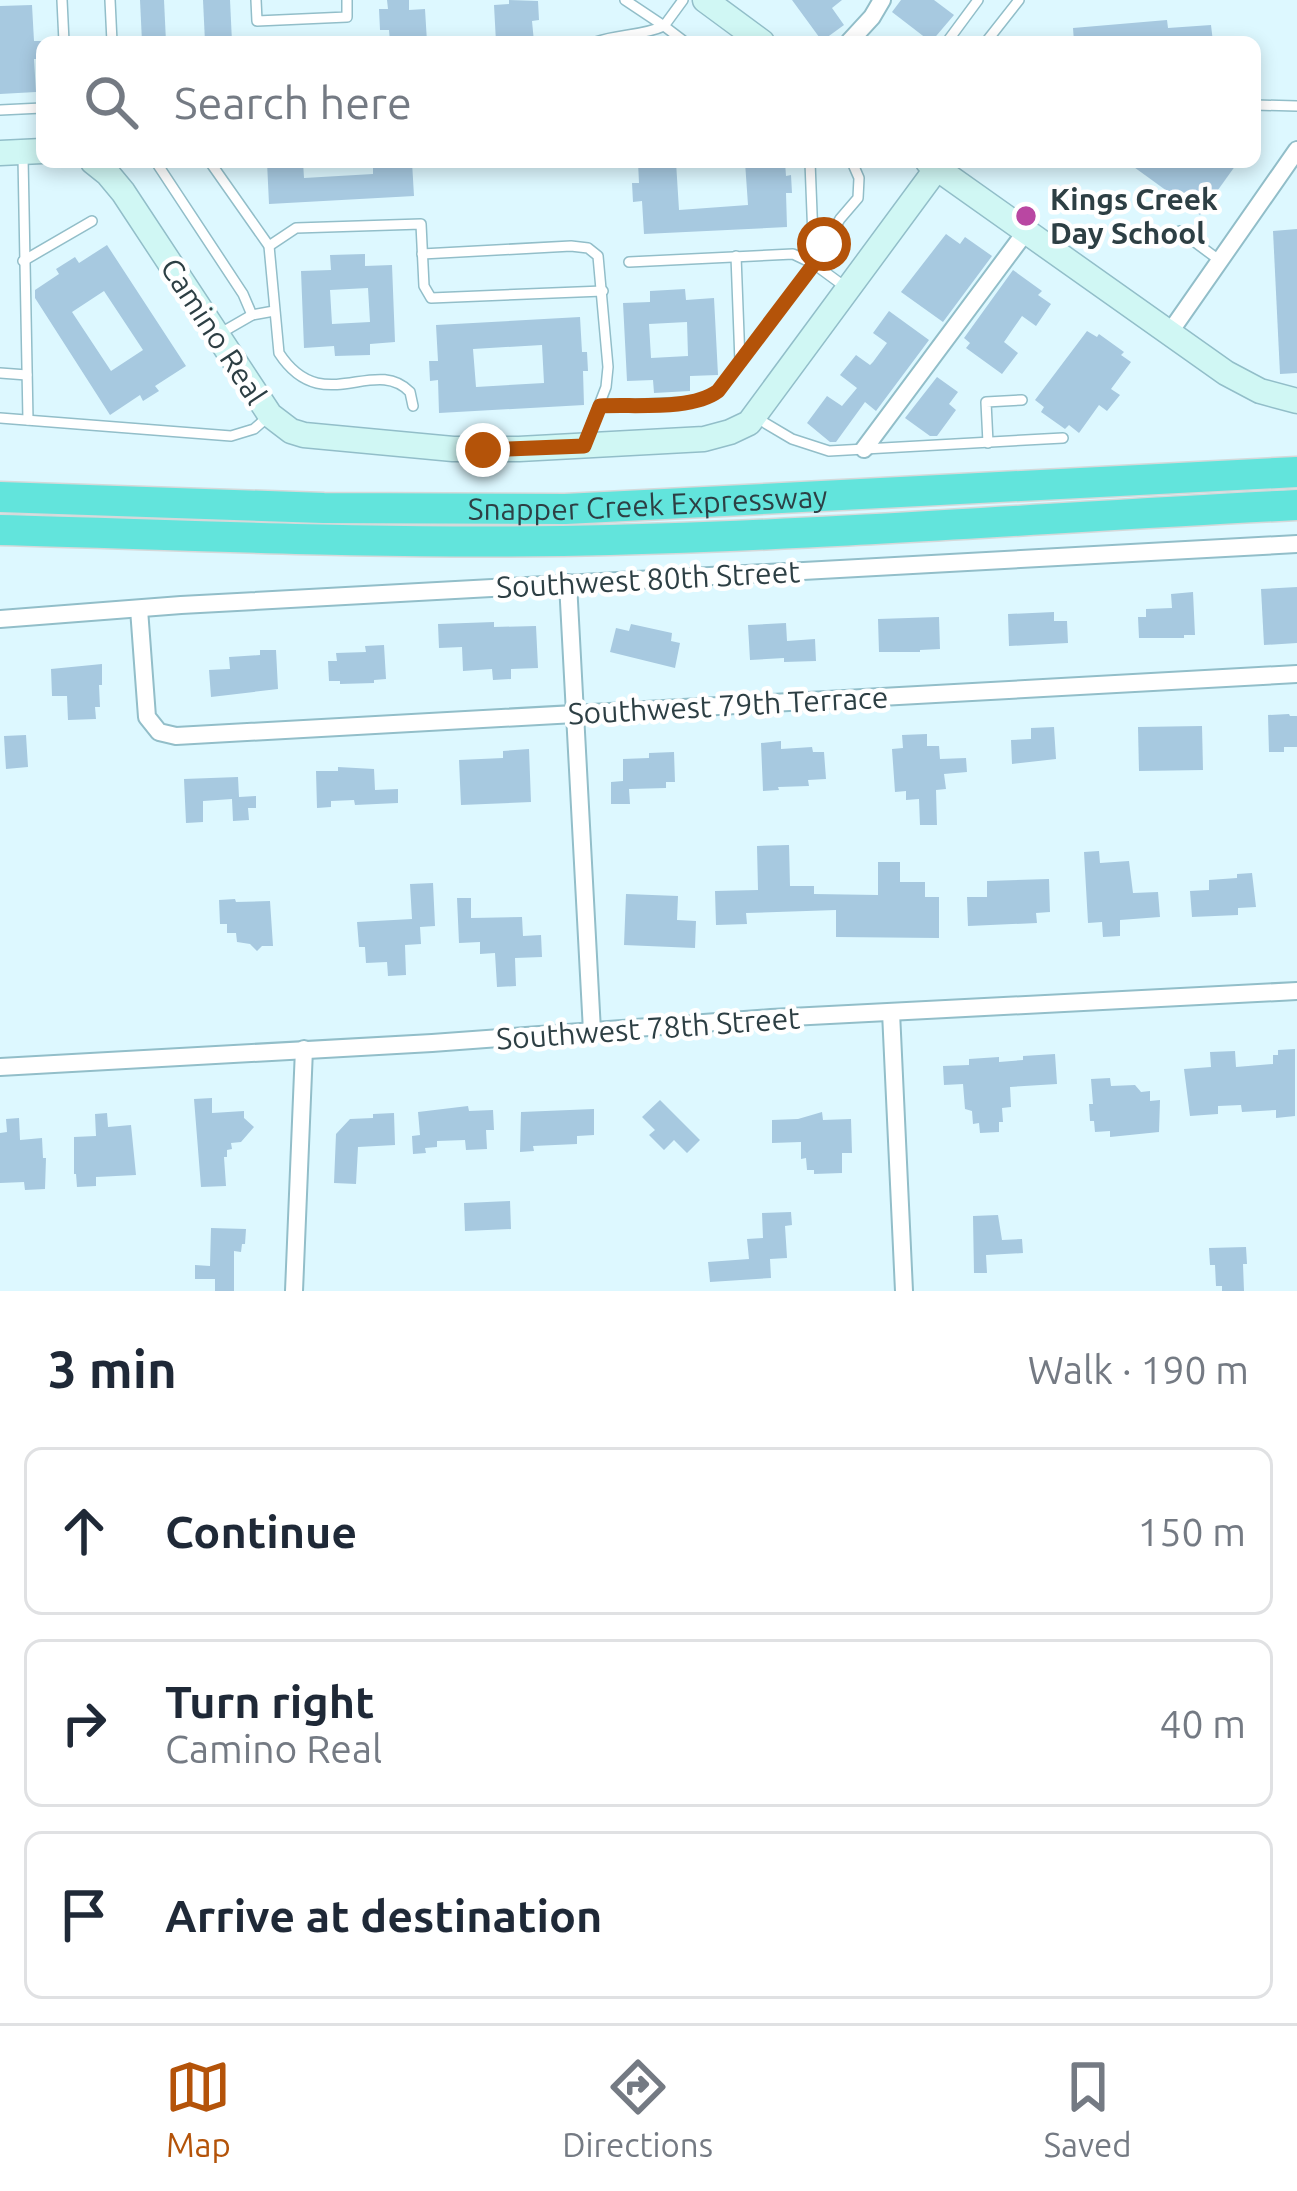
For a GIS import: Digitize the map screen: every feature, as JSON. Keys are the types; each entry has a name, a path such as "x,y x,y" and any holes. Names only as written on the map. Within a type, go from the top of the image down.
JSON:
{"highway":[{"name":"Snapper Creek Expressway","path":"0,497 324,508 565,508 1297,472"},
{"name":"Snapper Creek Expressway","path":"0,530 363,542 566,541 1297,505"}],"street":[{"path":"705,0 754,36"},
{"path":"855,36 882,0"},
{"path":"1170,332 1297,150"},
{"name":"Camino Real","path":"100,168 122,192 270,415 291,430 338,440 483,450 704,439 730,433 754,417"},
{"path":"754,417 933,168"},
{"path":"942,168 1243,383 1297,401"},
{"path":"864,449 1027,230"},
{"name":"Southwest 80th Street","path":"0,619 1297,544"},
{"path":"568,583 592,1031"},
{"name":"Southwest 79th Terrace","path":"139,609 149,721 159,732 183,736 1297,674"},
{"name":"Southwest 78th Street","path":"0,1066 1297,991"},
{"path":"891,1012 904,1291"},
{"path":"294,1291 304,1049"}],"lane":[{"path":"62,0 64,36"},
{"path":"110,0 112,36"},
{"path":"256,0 257,21 347,17 346,0"},
{"path":"625,0 678,36"},
{"path":"625,36 664,26 683,0"},
{"path":"951,36 978,0"},
{"path":"991,36 1019,0"},
{"path":"1261,105 1297,106"},
{"path":"0,110 36,108"},
{"path":"22,152 28,420"},
{"path":"160,168 235,280 252,315"},
{"path":"214,168 268,246 279,353 297,375 323,384 400,383 410,392 413,406"},
{"path":"810,168 814,264"},
{"path":"600,406 701,400 718,391 858,198 855,168"},
{"path":"23,261 92,221"},
{"path":"268,246 296,228 421,224 424,291 436,299 603,291"},
{"path":"1180,231 1221,261"},
{"path":"422,254 571,246 588,248 598,256 608,367 600,406 584,446"},
{"path":"629,262 793,254 848,289"},
{"path":"736,256 740,362"},
{"path":"217,335 252,315 274,310"},
{"path":"0,374 27,375"},
{"path":"988,443 986,402 1022,400"},
{"path":"0,418 231,436 254,429 270,415"},
{"path":"754,417 811,448 830,452 1063,438"}],"building":[{"path":"140,0 164,0 166,36 142,36"},
{"path":"203,0 230,0 232,36 205,36"},
{"path":"387,0 409,0 409,10 425,9 427,36 390,36 389,30 380,30 379,9 388,9"},
{"path":"509,0 538,1 533,36 496,36 494,5 509,4"},
{"path":"792,0 842,0 832,8 844,25 829,36 818,36"},
{"path":"901,0 934,0 954,15 936,36 923,36 892,12"},
{"path":"32,5 36,92 0,94 0,6"},
{"path":"1167,20 1168,28 1211,25 1212,36 1074,36 1073,28"},
{"path":"267,168 303,168 304,178 373,174 373,168 412,168 414,196 269,204"},
{"path":"638,168 676,168 679,210 748,205 745,168 785,168 786,176 791,175 792,193 786,193 787,227 644,234 642,201 633,202 632,183 639,183"},
{"path":"1135,168 1234,168 1200,215"},
{"path":"1297,229 1297,373 1280,374 1273,231"},
{"path":"946,234 960,244 965,237 992,256 943,322 901,292"},
{"path":"107,245 186,366 155,386 159,391 143,401 140,395 110,415 35,298 35,290 59,274 56,269 75,257 79,263","holes":["104,291 143,350 111,371 72,312"]},
{"path":"365,254 365,266 392,265 395,342 370,344 370,355 335,356 334,346 304,348 301,271 331,270 330,255","holes":["368,288 370,322 332,324 330,290"]},
{"path":"1013,270 1042,291 1038,295 1051,304 1036,326 1022,316 1004,342 1018,353 1002,374 966,348 970,343 964,338"},
{"path":"685,289 686,300 714,298 718,375 690,376 690,391 654,393 653,380 627,381 623,303 650,302 650,291","holes":["687,322 688,356 651,358 649,324"]},
{"path":"889,311 929,340 876,411 865,402 836,442 830,442 807,423 827,396 842,406 857,388 840,375 856,355 870,365 873,362 887,343 873,333"},
{"path":"580,317 588,371 583,371 584,405 439,413 438,380 430,381 429,361 438,361 436,325","holes":["542,345 544,383 476,387 473,349"]},
{"path":"1087,331 1099,334 1131,362 1111,389 1120,395 1107,411 1099,405 1079,433 1041,412 1044,407 1035,400"},
{"path":"937,377 958,392 949,404 956,410 937,436 930,436 905,418"},
{"path":"1297,587 1297,643 1264,645 1261,589"},
{"path":"1193,592 1195,635 1139,638 1138,617 1146,617 1146,609 1172,608 1171,594"},
{"path":"1054,612 1054,621 1067,621 1068,643 1009,646 1008,614"},
{"path":"939,617 940,649 879,652 878,619"},
{"path":"494,622 494,627 536,626 538,668 511,669 511,679 493,680 492,669 463,671 462,647 439,648 438,624"},
{"path":"786,623 787,641 815,639 816,661 750,660 748,625"},
{"path":"631,624 672,633 671,641 680,643 675,668 610,652 616,628 629,631"},
{"path":"384,645 386,679 329,681 328,661 337,661 336,653 366,652 365,646"},
{"path":"260,650 276,650 278,689 211,697 209,670 230,669 229,657 260,655"},
{"path":"102,664 96,719 68,720 67,696 52,696 51,669"},
{"path":"1268,715 1297,716 1297,747 1269,752"},
{"path":"1202,726 1203,770 1139,771 1138,727"},
{"path":"1054,727 1056,759 1012,764 1011,740 1031,739 1031,728"},
{"path":"927,734 927,746 939,746 940,759 966,758 967,772 944,774 946,789 936,790 937,825 920,825 919,799 906,800 906,791 895,792 892,749 903,748 902,735"},
{"path":"26,735 28,767 6,769 4,736"},
{"path":"781,741 781,749 812,747 813,752 824,752 826,779 808,780 809,786 763,791 761,743"},
{"path":"529,749 531,802 461,805 459,760 503,758 503,751"},
{"path":"674,752 675,782 666,782 666,788 629,789 630,804 611,804 611,782 623,781 623,759"},
{"path":"338,767 374,769 375,790 398,789 398,803 331,801 331,807 317,808 316,771 338,771"},
{"path":"238,777 239,797 256,796 256,808 248,808 249,820 233,821 232,799 203,801 203,822 186,823 184,779"},
{"path":"789,845 790,886 814,886 814,894 878,895 878,862 900,862 900,882 925,882 925,897 939,897 939,938 836,937 836,910 746,913 747,924 716,925 715,891 758,890 757,846"},
{"path":"1099,851 1100,863 1129,861 1133,893 1158,892 1160,917 1120,920 1120,936 1103,937 1102,922 1088,923 1084,852"},
{"path":"1252,873 1256,907 1238,908 1238,915 1192,917 1190,891 1209,890 1209,880"},
{"path":"1049,879 1050,912 1036,913 1037,923 968,926 967,897 987,897 987,881"},
{"path":"433,883 435,926 420,927 421,944 405,945 406,975 388,976 387,962 366,963 357,922 412,919 410,884"},
{"path":"626,894 678,896 677,920 696,921 695,948 624,945"},
{"path":"457,898 471,898 471,918 522,917 523,936 541,935 542,957 515,958 516,986 497,987 495,953 480,954 480,942 459,943"},
{"path":"219,900 270,901 273,946 257,951 237,942 236,933 227,933 227,924 220,924"},
{"path":"1295,1049 1295,1116 1276,1118 1276,1110 1242,1112 1241,1105 1218,1106 1218,1114 1190,1116 1184,1069 1211,1067 1210,1052 1235,1051 1236,1067 1273,1064 1278,1050"},
{"path":"1055,1054 1057,1084 1010,1087 1011,1107 1002,1108 999,1132 980,1133 979,1123 973,1124 972,1111 965,1109 963,1084 944,1085 943,1066 969,1065 969,1059 999,1057 999,1062"},
{"path":"1110,1078 1111,1086 1135,1085 1141,1092 1150,1091 1150,1101 1160,1100 1159,1132 1110,1137 1110,1131 1095,1132 1094,1121 1090,1121 1091,1079"},
{"path":"212,1098 212,1113 244,1111 244,1118 254,1127 227,1150 226,1186 201,1187 194,1099"},
{"path":"660,1100 700,1140 687,1153 674,1140 664,1150 649,1135 655,1130 642,1117"},
{"path":"468,1106 469,1111 493,1110 494,1130 486,1130 487,1149 466,1150 465,1140 437,1141 437,1147 425,1148 426,1153 413,1154 412,1136 420,1135 418,1112"},
{"path":"594,1109 594,1135 577,1136 577,1144 533,1146 534,1151 520,1152 521,1112"},
{"path":"822,1112 823,1120 851,1119 852,1153 842,1153 842,1173 807,1170 801,1142 772,1143 772,1120"},
{"path":"107,1113 108,1127 131,1125 136,1175 96,1177 96,1186 77,1187 74,1137 96,1136 95,1114"},
{"path":"394,1113 395,1145 358,1147 356,1184 334,1183 336,1134 350,1119"},
{"path":"19,1118 20,1140 42,1138 45,1189 25,1190 24,1182 0,1183 0,1133 7,1132 6,1119"},
{"path":"510,1201 511,1229 465,1231 464,1203"},
{"path":"791,1212 792,1225 785,1226 787,1258 770,1259 771,1278 710,1282 708,1262 749,1259 747,1239 763,1238 762,1213"},
{"path":"998,1215 1002,1240 1022,1239 1023,1253 986,1255 987,1273 974,1273 973,1216"},
{"path":"211,1228 246,1229 241,1252 234,1251 234,1291 215,1291 215,1279 195,1279 195,1265 210,1266"},
{"path":"1246,1247 1244,1291 1222,1291 1222,1286 1216,1286 1209,1248"}],"place":[{"name":"Kings Creek Day School","path":"1026,216"}],"route":[{"path":"483,450 584,446 600,406 710,397 814,264 824,244"}]}
